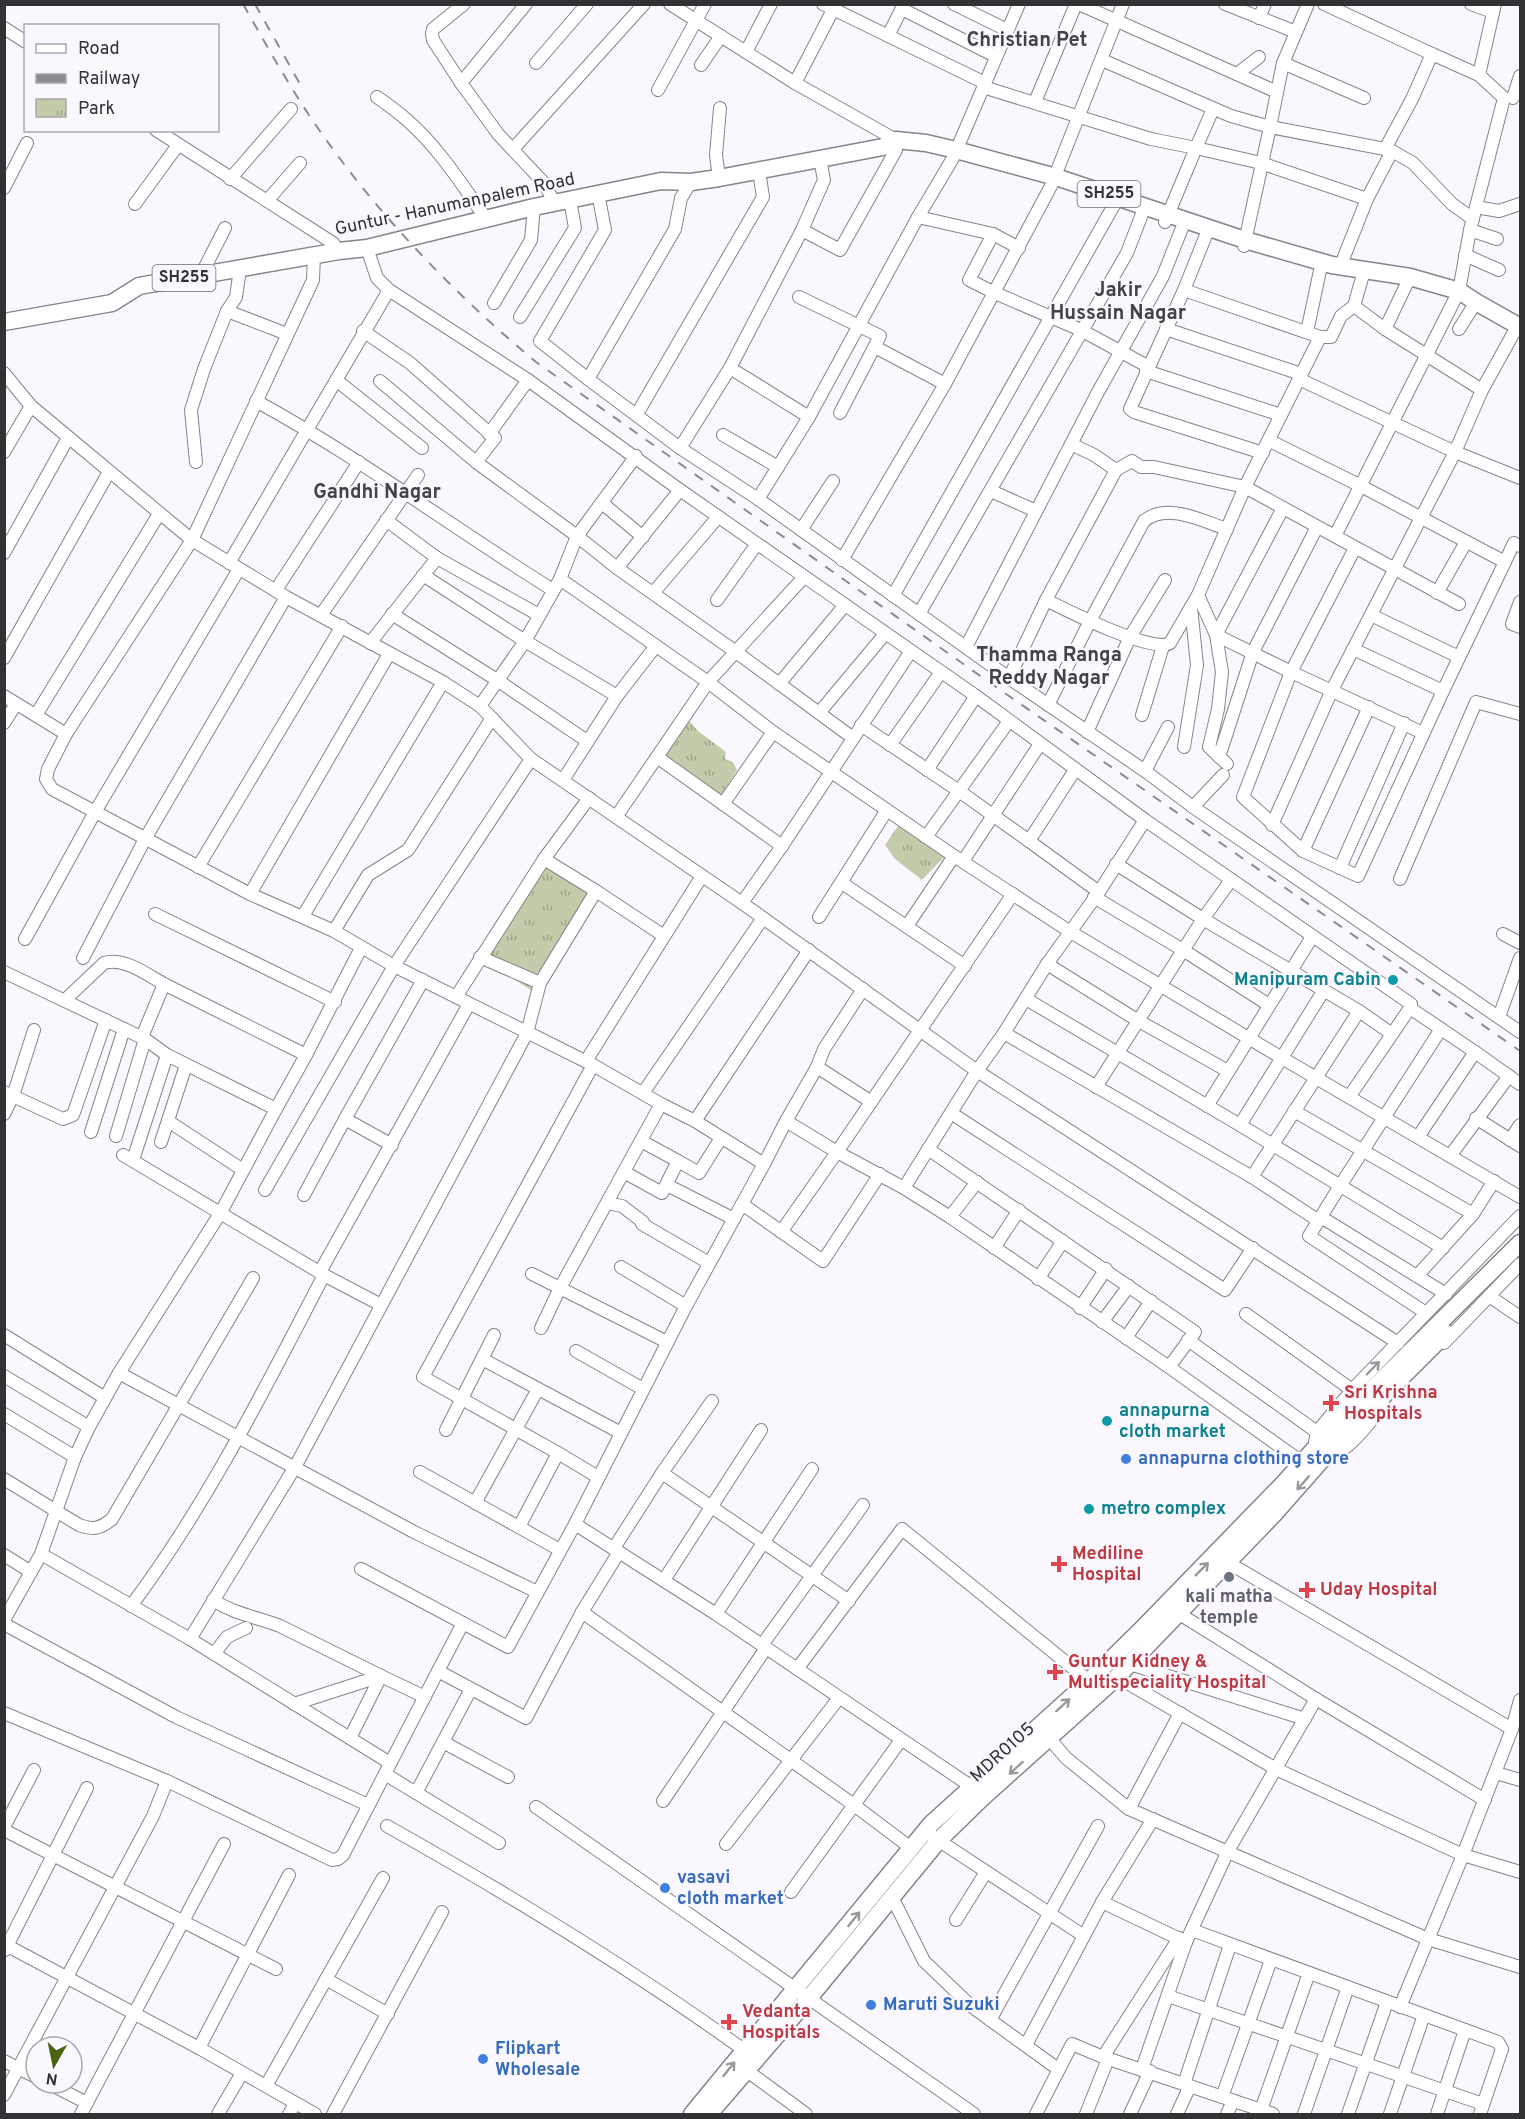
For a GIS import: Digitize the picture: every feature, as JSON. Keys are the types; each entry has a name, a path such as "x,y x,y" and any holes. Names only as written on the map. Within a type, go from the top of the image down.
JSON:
{"main road":[{"name":"Guntur - Hanumanpalem Road","path":"4,322 112,303 140,286 314,255 368,248 534,207 662,181 691,182 719,178 892,146 929,153 954,154 1053,182 1244,244"},
{"name":"Guntur - Hanumanpalem Road","path":"1053,182 1142,214 1167,218 1182,228 1206,235 1329,265 1410,277 1459,291 1519,326"},
{"name":"MDR0105","path":"709,2115 746,2070 911,1848 932,1836 1049,1738 1117,1677 1295,1492 1327,1440 1521,1244"},
{"name":"MDR0105","path":"692,2115 744,2050 802,1994 892,1897 932,1836 972,1787 1089,1682 1303,1462 1521,1258"}],"street":[{"path":"464,4 432,32 433,40 498,134 562,202 575,228 520,317"},
{"path":"461,83 526,4"},
{"path":"536,63 587,4"},
{"path":"513,149 644,4"},
{"path":"670,4 697,19 892,146 840,250 802,230"},
{"path":"658,90 705,4"},
{"path":"746,52 771,4"},
{"path":"954,4 1007,30"},
{"path":"758,499 809,417 954,154 1019,4"},
{"path":"1035,102 1078,4 1277,92"},
{"path":"842,560 945,384 1053,182 1123,4"},
{"path":"1225,4 1296,32"},
{"path":"1259,18 1265,4"},
{"path":"1244,244 1283,63 1308,4"},
{"path":"1324,4 1479,75 1512,99"},
{"path":"1471,4 1494,8 1479,75"},
{"path":"795,83 831,6 984,85 1166,143 1261,163 1367,199"},
{"path":"888,36 903,7 995,56"},
{"path":"4,28 24,41"},
{"path":"701,65 721,36"},
{"path":"1307,332 1329,265 1367,199 1432,54"},
{"path":"1237,74 1259,57"},
{"path":"1102,60 1242,120 1389,150 1413,163 1452,204 1497,239"},
{"path":"1283,63 1364,98"},
{"path":"1335,536 1459,291 1473,219 1521,76"},
{"path":"377,97 418,131 449,167 488,220"},
{"path":"719,178 716,155 720,108"},
{"path":"1167,218 1213,108"},
{"path":"230,179 291,109"},
{"path":"159,132 333,243 339,251"},
{"path":"4,188 27,143"},
{"path":"135,204 178,145"},
{"path":"680,448 730,368 802,230 824,180 820,159"},
{"path":"267,201 300,163"},
{"path":"637,414 763,197 759,171"},
{"path":"588,379 675,229 681,198 691,182"},
{"path":"598,194 605,230 540,341 680,448 758,499 1193,807 1521,1032"},
{"path":"893,596 1114,204"},
{"path":"1473,219 1521,204"},
{"path":"494,303 531,240 534,207"},
{"path":"919,614 1127,253 1142,214"},
{"path":"918,217 993,234 1019,248"},
{"path":"201,275 225,228"},
{"path":"966,647 1071,444 1163,276 1182,228"},
{"path":"993,234 969,280 1081,330 1150,371 1281,415"},
{"path":"1206,235 1150,371 1130,410 1263,453"},
{"path":"368,248 377,278 388,290 528,380 718,517 976,696 1145,820 1411,1004 1350,1097"},
{"path":"314,255 313,280 192,540 66,734 48,770 46,779 52,789 198,867 250,894 334,931 394,966 527,1034 590,1063 695,1121 764,1164"},
{"path":"1465,255 1499,270"},
{"path":"196,462 191,410 227,311 236,297 240,269"},
{"path":"1184,290 1320,337 1331,337 1341,316 1354,306 1364,271"},
{"path":"1384,328 1410,277"},
{"path":"25,939 234,566 307,429 388,290"},
{"path":"799,297 880,336 840,413"},
{"path":"1459,329 1476,302"},
{"path":"1354,306 1426,356 1482,390"},
{"path":"227,311 287,334"},
{"path":"1272,825 1332,690 1455,452 1482,390 1519,326"},
{"path":"1166,329 1300,377 1455,452 1521,478"},
{"path":"363,332 410,363 495,438 476,462"},
{"path":"1046,600 1130,638 1163,646 1170,643 1195,601 1245,487 1320,337"},
{"path":"875,347 945,384"},
{"path":"730,368 809,417"},
{"path":"4,373 31,406 192,540 281,594 443,682 480,706 531,759 742,903 977,1071 1398,1343"},
{"path":"336,380 422,448"},
{"path":"489,434 528,380"},
{"path":"380,381 476,462 617,568 853,738"},
{"path":"256,401 307,429 359,462 483,547 556,584 655,647 708,682 773,732 958,859 1069,931 1521,1197"},
{"path":"4,452 31,406"},
{"path":"723,435 778,467"},
{"path":"4,553 68,438"},
{"path":"1270,441 1505,562"},
{"path":"1071,444 1094,455 1116,470"},
{"path":"480,706 525,641 556,584 577,536 636,456"},
{"path":"1009,678 1046,600 1116,470 1132,460 1149,467 1245,487 1459,604"},
{"path":"83,958 145,839 281,594 359,462"},
{"path":"4,658 110,472"},
{"path":"321,615 418,475"},
{"path":"801,530 833,481"},
{"path":"617,568 680,490"},
{"path":"991,491 1036,511"},
{"path":"602,502 643,537"},
{"path":"1216,635 1283,508"},
{"path":"1048,705 1090,621 1148,518 1159,513 1180,514 1227,529"},
{"path":"36,715 159,514"},
{"path":"653,593 718,517"},
{"path":"386,520 437,558 538,615"},
{"path":"1193,807 1223,765 1253,652 1317,527"},
{"path":"1437,593 1466,542"},
{"path":"1355,548 1290,672 1243,797 1303,851 1358,876 1423,733 1514,543 1521,546"},
{"path":"717,600 758,544"},
{"path":"370,643 437,558"},
{"path":"423,575 525,641 617,696"},
{"path":"616,817 708,682 804,577"},
{"path":"1087,732 1130,638 1165,580"},
{"path":"1195,601 1216,635 1222,672 1218,709 1209,747 1223,765"},
{"path":"1184,747 1197,666 1195,601"},
{"path":"1521,602 1512,624 1521,627"},
{"path":"779,684 845,605"},
{"path":"392,614 497,680 587,741"},
{"path":"1371,615 1459,657"},
{"path":"198,867 342,626"},
{"path":"819,713 885,634"},
{"path":"1216,635 1423,733"},
{"path":"1142,715 1163,646"},
{"path":"563,780 617,696 655,647"},
{"path":"1353,649 1443,691"},
{"path":"742,903 911,651"},
{"path":"250,894 389,654"},
{"path":"891,745 941,672"},
{"path":"303,916 443,682"},
{"path":"4,696 66,734"},
{"path":"927,770 976,696"},
{"path":"1400,879 1476,702 1521,714"},
{"path":"4,723 16,704"},
{"path":"1303,851 1369,707"},
{"path":"334,931 368,875 408,850 492,718"},
{"path":"926,837 1009,721"},
{"path":"1340,868 1404,723"},
{"path":"861,725 1029,841 1096,894 1269,1005"},
{"path":"1145,771 1168,727"},
{"path":"723,804 773,732"},
{"path":"907,926 992,815 1040,744"},
{"path":"657,757 782,846"},
{"path":"265,1190 394,966 531,759"},
{"path":"1029,841 1075,770"},
{"path":"456,997 544,859 589,798"},
{"path":"819,917 887,810"},
{"path":"903,1188 1047,964 1145,820"},
{"path":"544,859 664,936"},
{"path":"1116,864 1203,919 1359,1011 1392,1034"},
{"path":"598,1477 423,1377 590,1063 702,876"},
{"path":"1096,1087 1159,986 1231,880"},
{"path":"842,883 965,966"},
{"path":"190,1639 295,1467 527,1034 540,983 596,891"},
{"path":"782,1233 918,1030 965,966 1013,894"},
{"path":"155,914 334,1002"},
{"path":"643,1093 763,918"},
{"path":"1503,934 1521,943"},
{"path":"1207,1106 1312,937"},
{"path":"362,948 221,1212 119,1373 89,1427 75,1457 41,1554 4,1622 176,1717 368,1805"},
{"path":"695,1121 808,950"},
{"path":"480,957 540,983"},
{"path":"1499,1017 1521,958"},
{"path":"65,1000 104,963 121,962 306,1055"},
{"path":"1047,964 1137,1020 1228,1071"},
{"path":"4,972 144,1038 186,1065 276,1109"},
{"path":"304,1195 423,980"},
{"path":"116,1136 144,1038 164,984"},
{"path":"361,1569 508,1647 686,1306 817,1067 824,1049 863,990"},
{"path":"1240,1125 1324,990"},
{"path":"1026,999 1443,1248"},
{"path":"131,1606 163,1563 239,1438 322,1274 469,1004"},
{"path":"1410,1008 1521,1084"},
{"path":"1252,1177 1359,1011"},
{"path":"9,1094 63,1119 73,1115 106,1020"},
{"path":"91,1132 124,1029"},
{"path":"1426,1313 1309,1236 1441,1029"},
{"path":"4,1114 9,1094 34,1030"},
{"path":"1004,1033 1252,1177 1446,1294"},
{"path":"1419,1137 1475,1052"},
{"path":"168,1055 128,1157 322,1274 381,1305"},
{"path":"161,1142 186,1065"},
{"path":"817,1067 870,1101"},
{"path":"1450,1156 1509,1076"},
{"path":"541,1328 560,1288 661,1104"},
{"path":"1294,1111 1473,1215"},
{"path":"951,1113 1225,1290 1253,1248"},
{"path":"1476,1118 1515,1143 1521,1125"},
{"path":"345,1119 392,1145"},
{"path":"168,1121 243,1170"},
{"path":"786,1121 950,1217 1080,1308 1169,1366 1303,1462"},
{"path":"641,1141 699,1173 722,1138"},
{"path":"928,1149 1195,1332 1169,1366"},
{"path":"624,1172 662,1193 678,1161"},
{"path":"742,1204 823,1261 880,1174"},
{"path":"1417,1276 1473,1215 1494,1181"},
{"path":"950,1217 976,1182"},
{"path":"667,1185 734,1219"},
{"path":"607,1203 622,1206 642,1223 710,1263"},
{"path":"994,1248 1019,1210"},
{"path":"1327,1440 1352,1390 1521,1216"},
{"path":"1038,1279 1063,1241"},
{"path":"1188,1340 1327,1440 1338,1454 1521,1264"},
{"path":"621,1267 686,1306"},
{"path":"1080,1308 1106,1269"},
{"path":"532,1274 667,1342"},
{"path":"4,1479 79,1525 91,1529 102,1527 112,1518 253,1278"},
{"path":"1102,1322 1129,1286"},
{"path":"1489,1296 1521,1317"},
{"path":"1126,1338 1151,1301"},
{"path":"1246,1314 1352,1390"},
{"path":"4,1335 105,1398"},
{"path":"446,1430 484,1360 494,1335"},
{"path":"576,1351 643,1389"},
{"path":"484,1360 621,1433"},
{"path":"119,1373 288,1466 295,1467 414,1532 537,1592"},
{"path":"4,1376 89,1427"},
{"path":"475,1503 538,1389"},
{"path":"438,1671 526,1718 616,1550 662,1473 712,1401"},
{"path":"4,1414 75,1457"},
{"path":"664,1581 761,1430"},
{"path":"519,1527 558,1453"},
{"path":"716,1614 812,1469"},
{"path":"420,1472 560,1550"},
{"path":"662,1473 849,1600"},
{"path":"663,1802 764,1646 863,1505"},
{"path":"574,1524 716,1614 972,1787"},
{"path":"798,1669 902,1529 1089,1682"},
{"path":"41,1554 190,1639 350,1738 416,1793 499,1843"},
{"path":"4,1555 31,1572"},
{"path":"1227,1562 1512,1729"},
{"path":"213,1600 226,1609 280,1626 425,1697"},
{"path":"582,1612 911,1848"},
{"path":"1178,1613 1485,1800"},
{"path":"4,1713 167,1781 332,1860 338,1859 343,1855 463,1623"},
{"path":"214,1654 227,1637 246,1628"},
{"path":"1130,1664 1305,1719"},
{"path":"294,1704 381,1676"},
{"path":"350,1738 381,1676"},
{"path":"1117,1677 1276,1769 1463,1855 1521,1872"},
{"path":"416,1793 471,1689"},
{"path":"726,1844 839,1698"},
{"path":"1086,2115 1106,2058 1186,1937 1228,1851 1316,1699"},
{"path":"1400,2007 1496,1773 1520,1702"},
{"path":"1129,1809 1180,1713"},
{"path":"1049,1738 1066,1758 1129,1809 1428,1939 1521,1966"},
{"path":"791,1892 901,1740"},
{"path":"443,1742 508,1776"},
{"path":"34,1770 4,1829 276,1969"},
{"path":"1496,1773 1521,1780"},
{"path":"4,2095 153,1816 167,1781"},
{"path":"87,1788 6,1947 199,2048 266,2086 292,2109 315,2115"},
{"path":"536,1807 974,2115"},
{"path":"1026,2045 1102,1902 1153,1819"},
{"path":"387,1826 480,1878 568,1933 660,1991 744,2050"},
{"path":"990,2020 1098,1826"},
{"path":"932,1836 1084,1936"},
{"path":"81,2115 224,1844"},
{"path":"956,1920 986,1872"},
{"path":"199,2048 289,1875"},
{"path":"266,2086 383,1878"},
{"path":"892,1897 924,1961 971,2006 1058,2069"},
{"path":"1102,1902 1186,1937 1230,1945 1498,2042 1502,2046 1481,2109 1446,2091 1168,1996"},
{"path":"333,2115 442,1912"},
{"path":"1130,2115 1186,1937"},
{"path":"1177,2115 1230,1945"},
{"path":"1227,2115 1228,2099 1248,2023 1271,1960"},
{"path":"1038,2114 1072,2044 1106,2058 1267,2113 1286,2036 1309,1973"},
{"path":"327,1979 388,2014"},
{"path":"1304,2115 1348,1987"},
{"path":"1348,2115 1387,2002"},
{"path":"1390,2115 1424,2015"},
{"path":"1437,2115 1465,2030"},
{"path":"4,2061 24,2071"},
{"path":"746,2070 806,2115"},
{"path":"218,2115 242,2073"},
{"path":"71,2095 87,2103"}],"green space":[{"path":"686,717 698,731 726,752 725,759 733,762 737,770 720,797 663,754"},
{"path":"900,823 946,855 922,880 895,859 885,845"},
{"path":"545,863 592,895 534,992 485,961"}],"railway":[{"path":"243,4 302,104 360,185 444,278 536,362 986,680 1520,1051"},
{"path":"255,4 300,84"}],"place":[{"name":"Manipuram Cabin","path":"1393,980"},
{"name":"Sri Krishna Hospitals","path":"1331,1403"},
{"name":"annapurna cloth market","path":"1107,1421"},
{"name":"annapurna clothing store","path":"1126,1459"},
{"name":"metro complex","path":"1089,1509"},
{"name":"Mediline Hospital","path":"1059,1564"},
{"name":"kali matha temple","path":"1229,1577"},
{"name":"Uday Hospital","path":"1307,1590"},
{"name":"Guntur Kidney & Multispeciality Hospital","path":"1055,1672"},
{"name":"vasavi cloth market","path":"665,1888"},
{"name":"Maruti Suzuki","path":"871,2005"},
{"name":"Vedanta Hospitals","path":"729,2022"},
{"name":"Flipkart Wholesale","path":"483,2059"}],"district":[{"name":"Christian Pet","path":"1027,41"},
{"name":"Jakir Hussain Nagar","path":"1118,302"},
{"name":"Gandhi Nagar","path":"377,493"},
{"name":"Thamma Ranga Reddy Nagar","path":"1049,668"}]}
